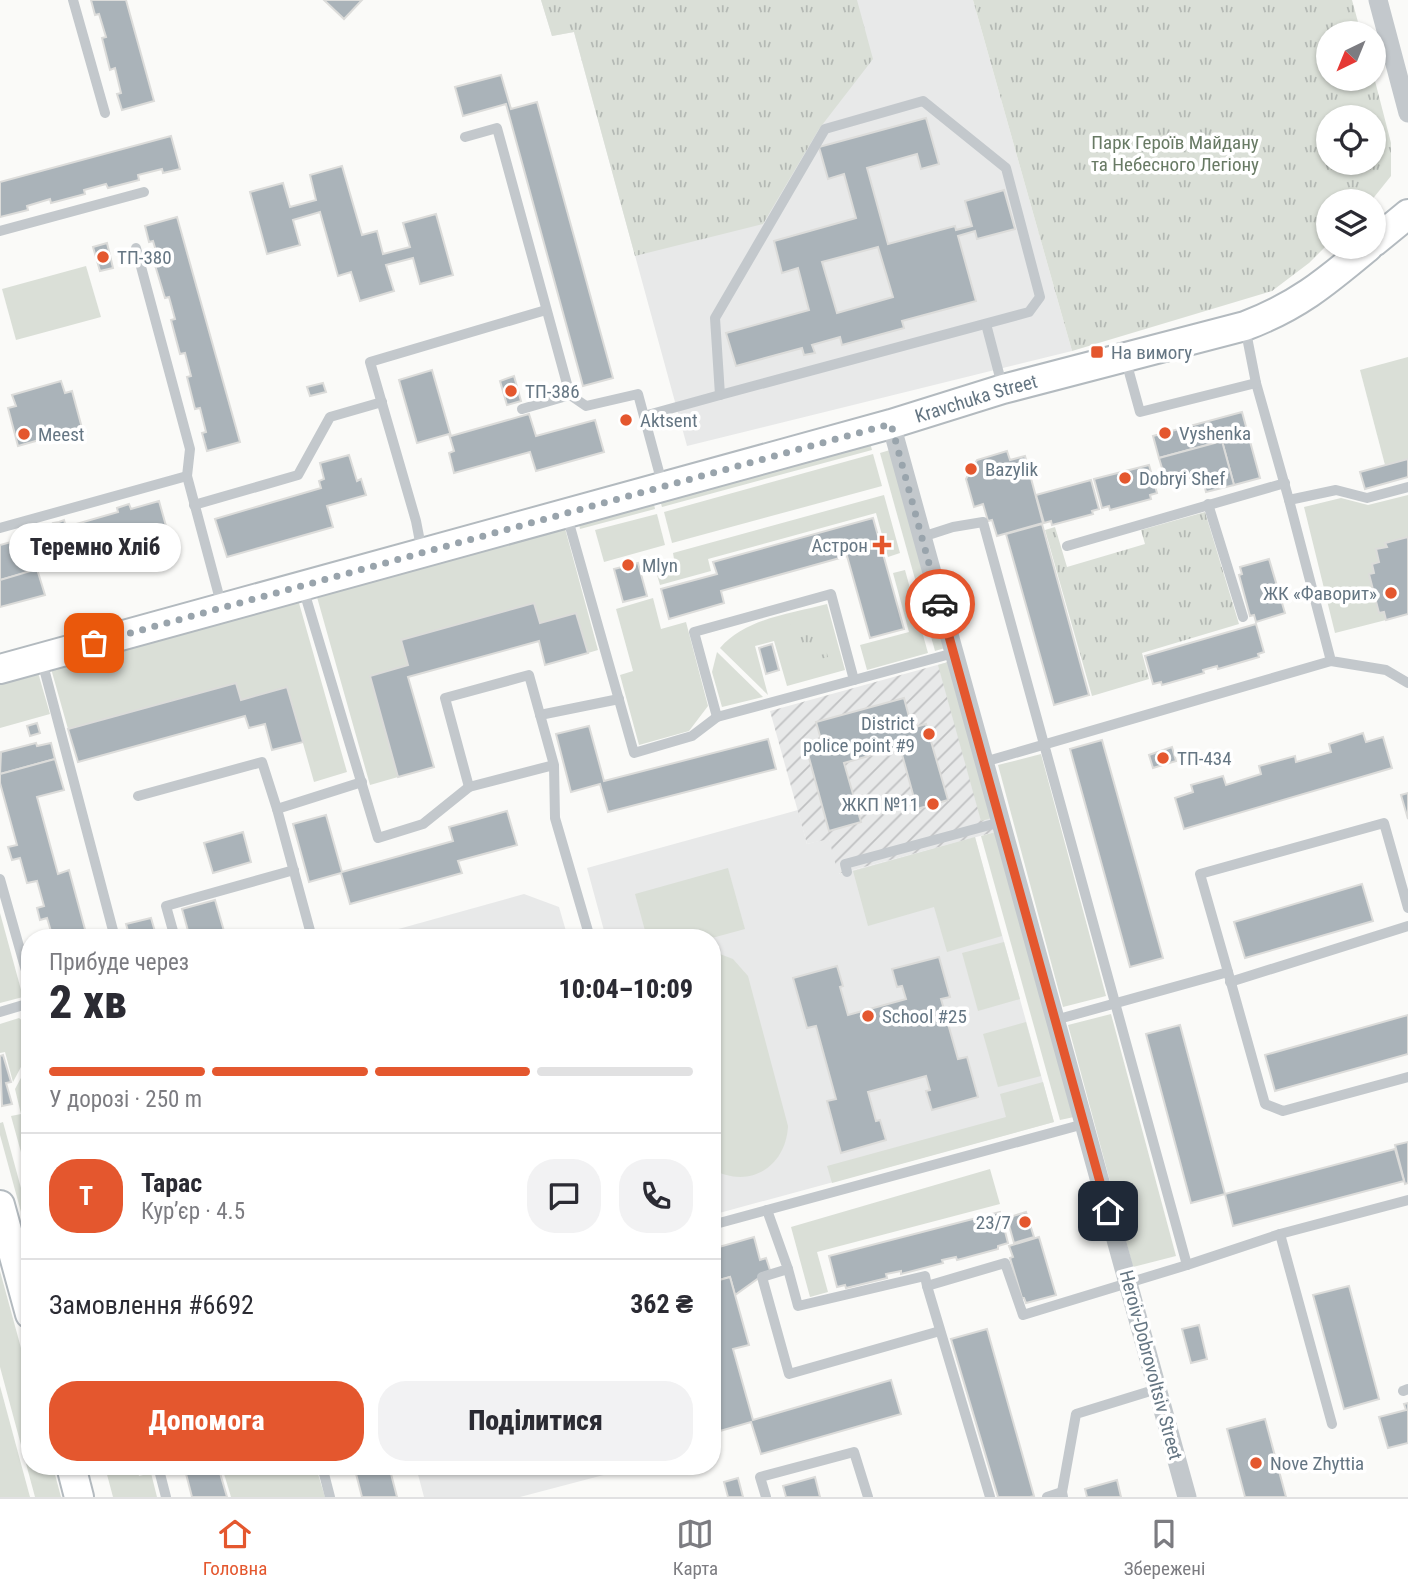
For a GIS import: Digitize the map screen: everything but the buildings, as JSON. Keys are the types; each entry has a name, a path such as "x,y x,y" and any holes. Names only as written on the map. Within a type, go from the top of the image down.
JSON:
{"street":[{"path":"1378,0 1408,113"},
{"path":"1386,232 1408,214"},
{"name":"Kravchuka Street","path":"0,669 891,424 1003,389 1245,326 1274,315 1313,292 1353,259"},
{"name":"Heroiv-Dobrovoltsiv Street","path":"891,424 1187,1497"},
{"path":"0,1205 21,1281"},
{"path":"73,1475 79,1497"}],"lane":[{"path":"73,0 106,113"},
{"path":"644,415 720,395 986,324 1028,312 1041,297 1006,168 923,101 825,129 715,318 720,395"},
{"path":"465,137 497,128 570,395 586,406 638,394 663,487"},
{"path":"0,231 144,192"},
{"path":"136,248 190,449 187,476 222,608"},
{"path":"422,553 416,521 370,362 546,310"},
{"path":"986,324 1003,389"},
{"path":"1245,326 1256,383 1331,661"},
{"path":"1125,357 1140,412 1256,383"},
{"path":"522,409 570,395"},
{"path":"194,505 298,475 330,417 382,402"},
{"path":"0,528 187,476"},
{"path":"1067,546 1285,483"},
{"path":"1289,500 1336,490 1367,498 1408,487"},
{"path":"1208,504 1243,617"},
{"path":"566,513 634,753 692,736 717,718 954,653"},
{"path":"922,537 953,527 983,522 1188,1265"},
{"path":"303,586 379,838 423,824 470,787 554,765"},
{"path":"717,718 694,632 831,594 854,680"},
{"path":"41,657 113,929"},
{"path":"984,762 1331,661 1386,670 1406,678"},
{"path":"470,787 445,698 529,675 554,765 555,818 587,929"},
{"path":"540,715 619,699"},
{"path":"138,796 262,762 278,809 310,929"},
{"path":"278,809 362,782"},
{"path":"847,872 845,864 1001,822"},
{"path":"1408,908 1384,823 1200,874 1265,1104 1283,1111 1408,1077"},
{"path":"172,929 166,906 294,870"},
{"path":"0,879 21,953"},
{"path":"1055,1020 1229,977 1408,926"},
{"path":"0,1012 21,1006"},
{"path":"721,1223 1084,1124"},
{"path":"927,1286 1005,1264 1023,1315 1280,1234 1408,1200"},
{"path":"767,1210 798,1306 925,1276 990,1497"},
{"path":"1280,1234 1332,1424"},
{"path":"788,1269 762,1276 789,1374 940,1331"},
{"path":"1047,1497 1063,1495 1076,1414 1157,1389"},
{"path":"766,1497 760,1477 854,1452 868,1497"},
{"path":"160,1475 166,1497"},
{"path":"324,1475 330,1497"}],"shaded area":[{"path":"541,0 973,0 1072,351 687,446 574,32 552,36"},
{"path":"948,662 995,832 838,874 829,839 807,844 770,711"},
{"name":"School #25","path":"798,810 807,844 829,838 839,874 975,837 1054,1122 721,1213 721,929 604,929 587,868"},
{"path":"524,894 559,907 565,929 398,929"},
{"path":"418,1475 604,1475 520,1497 424,1497"}],"green space":[{"path":"541,0 857,0 873,59 819,129 763,224 635,256 574,32 552,36"},
{"name":"Парк Героїв Майдану та Небесного Легіону","path":"973,0 1352,0 1358,21 1316,21 1316,91 1378,91 1381,105 1316,105 1316,175 1386,175 1386,124 1391,143 1391,176 1381,189 1316,189 1316,256 1272,291 1072,351"},
{"path":"86,266 101,317 16,340 2,289"},
{"path":"1408,357 1408,459 1385,465 1360,370"},
{"path":"869,439 872,450 662,507 659,497"},
{"path":"890,450 945,648 935,651 880,453"},
{"path":"873,454 882,486 672,543 664,512"},
{"path":"884,495 900,553 888,557 876,513 708,559 711,571 660,585 654,565 674,559 673,553"},
{"path":"1408,495 1408,537 1386,543 1387,547 1376,549 1379,562 1372,564 1374,573 1370,575 1379,613 1384,612 1386,620 1335,633 1304,507 1341,498 1368,505"},
{"path":"653,499 655,509 580,529 578,519"},
{"path":"1205,512 1239,624 1142,653 1149,679 1092,696 1045,530 1055,527 1067,567 1145,544 1141,530"},
{"path":"657,514 665,545 604,562 595,530"},
{"path":"563,521 598,650 588,653 576,613 540,623 534,603 401,640 408,665 370,676 398,777 370,785 315,590"},
{"path":"905,570 928,653 867,670 860,645 909,632 893,573"},
{"path":"297,596 347,772 314,782 287,687 241,700 235,683 68,729 50,665"},
{"path":"653,598 661,629 686,622 708,706 689,731 639,745 620,675 633,671 616,609"},
{"path":"827,604 845,670 787,686 774,641 755,646 768,695 720,648 742,630 769,618"},
{"path":"817,618 828,657 797,665 786,626"},
{"path":"717,652 763,697 722,707 712,672"},
{"path":"948,662 992,818 981,821 938,665"},
{"path":"37,669 50,714 0,728 0,679"},
{"path":"1041,754 1106,996 1063,1007 998,765"},
{"path":"995,832 1074,1117 1060,1120 981,836"},
{"path":"975,837 1002,936 947,952 934,907 868,926 853,871"},
{"path":"728,868 745,929 721,936 721,929 645,929 635,894"},
{"path":"0,913 21,998 0,1003"},
{"path":"1004,942 1020,999 978,1011 962,953"},
{"path":"721,954 733,959 748,976 788,1126 780,1153 763,1171 739,1177 721,1173"},
{"path":"1111,1014 1176,1256 1133,1267 1068,1025"},
{"path":"21,1020 21,1067 13,1082 5,1052 0,1053 0,1024"},
{"path":"1026,1022 1041,1076 998,1087 983,1034"},
{"path":"21,1078 21,1114 15,1089"},
{"path":"1043,1082 1054,1122 832,1183 827,1166 1006,1117 1000,1094"},
{"path":"21,1114 21,1152 11,1116"},
{"path":"3,1122 21,1188 21,1212 0,1135 0,1123"},
{"path":"990,1169 1000,1204 817,1252 828,1292 810,1297 791,1227"},
{"path":"0,1271 21,1348 21,1445 0,1367"},
{"path":"0,1386 21,1464 21,1475 24,1475 30,1497 0,1497"},
{"path":"29,1475 55,1475 61,1497 35,1497"},
{"path":"107,1475 152,1475 157,1497 113,1497"},
{"path":"224,1475 318,1475 325,1497 231,1497"}],"way so far":[{"path":"94,643 891,424 940,604"}],"place":[{"name":"ТП-380","path":"103,257"},
{"name":"На вимогу","path":"1097,352"},
{"name":"ТП-386","path":"511,391"},
{"name":"Aktsent","path":"626,420"},
{"name":"Vyshenka","path":"1165,433"},
{"name":"Meest","path":"24,434"},
{"name":"Bazylik","path":"971,469"},
{"name":"Dobryi Shef","path":"1125,478"},
{"name":"Астрон","path":"882,545"},
{"name":"Mlyn","path":"628,565"},
{"name":"ЖК «Фаворит»","path":"1391,593"},
{"name":"Теремно Хліб","path":"94,643"},
{"name":"District police point #9","path":"929,734"},
{"name":"ТП-434","path":"1163,758"},
{"name":"ЖКП №11","path":"933,804"},
{"name":"School #25","path":"868,1016"},
{"name":"23/7","path":"1025,1222"},
{"name":"Nove Zhyttia","path":"1256,1463"}],"route":[{"path":"940,604 1108,1211"}]}
